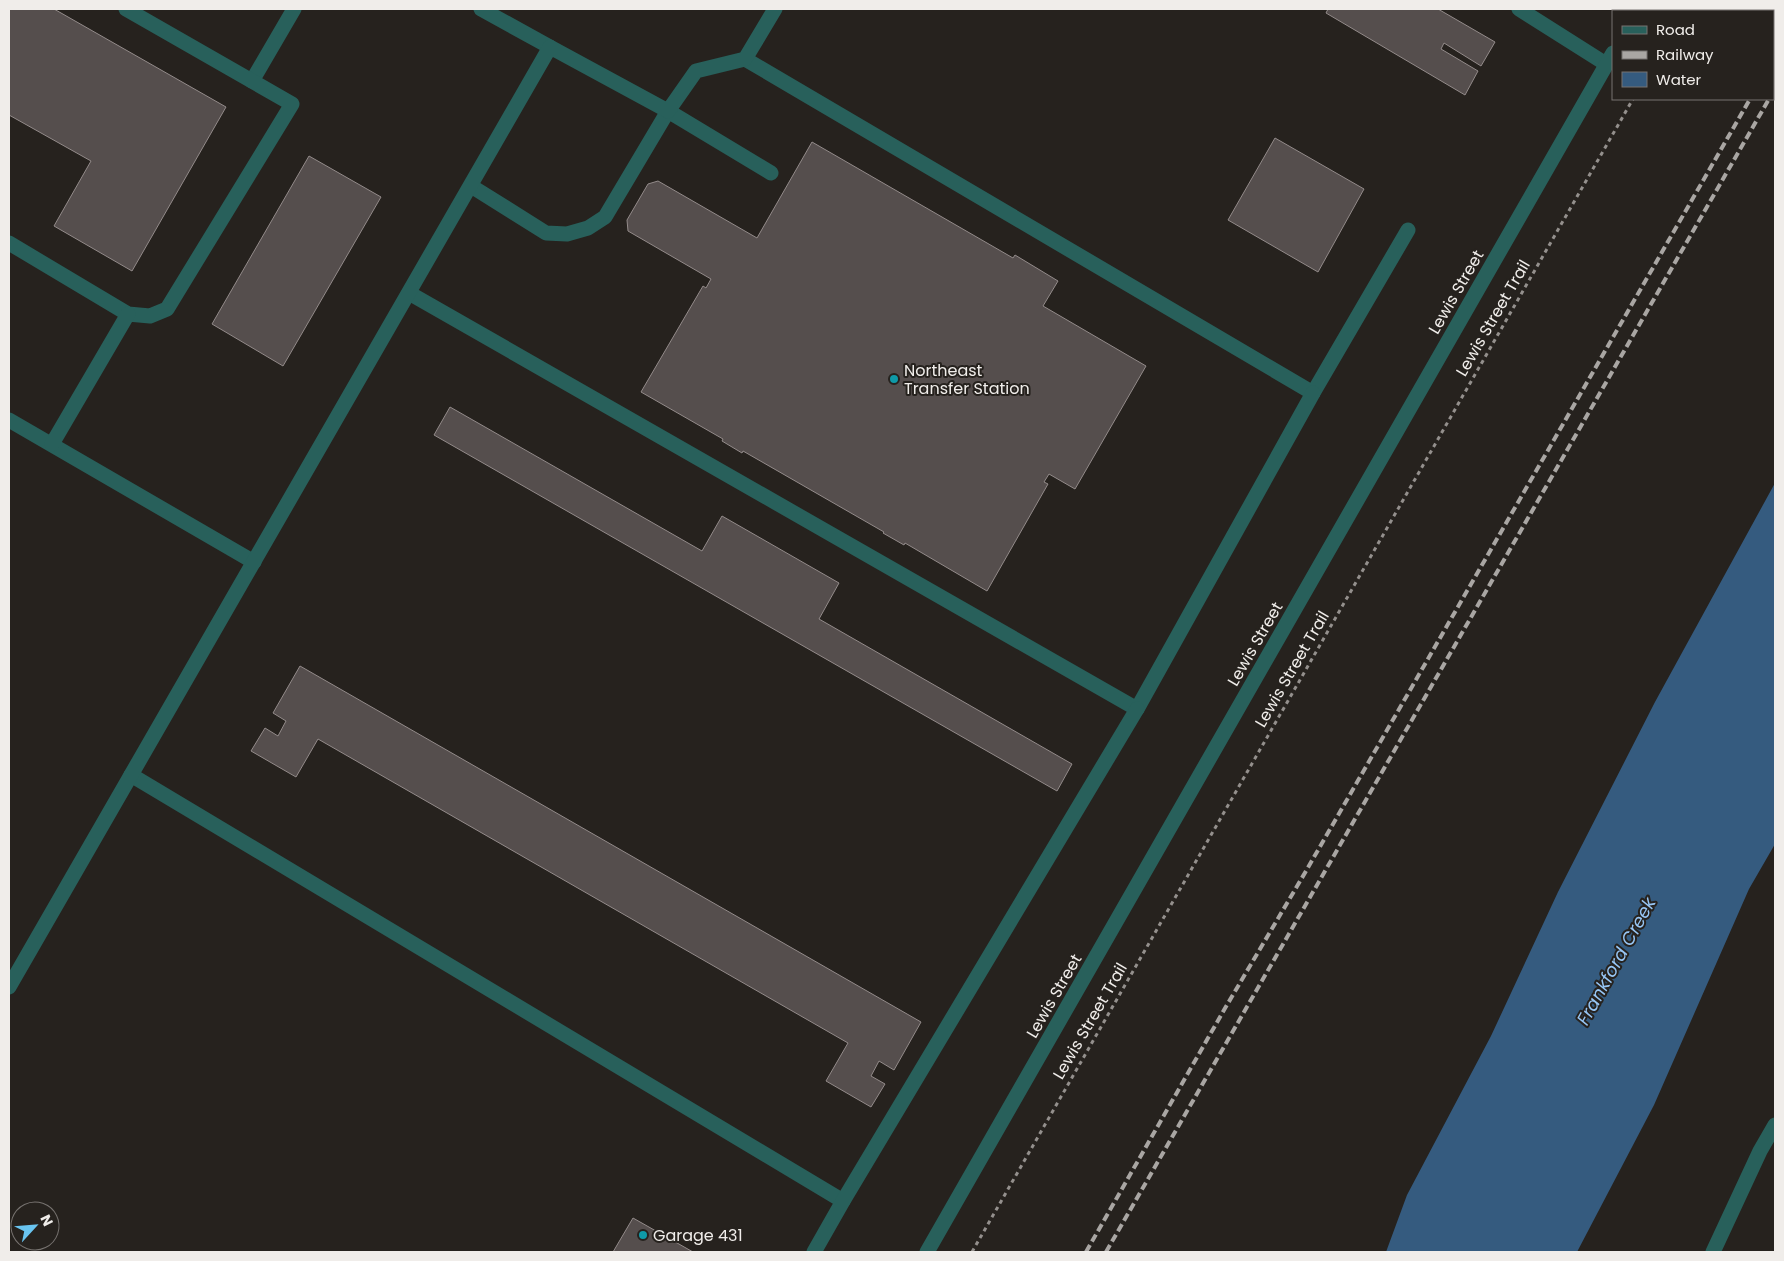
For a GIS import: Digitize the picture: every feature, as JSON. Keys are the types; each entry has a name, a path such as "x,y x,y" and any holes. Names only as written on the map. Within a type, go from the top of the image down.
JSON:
{"street":[{"path":"9,243 128,314 150,316 167,309 292,104 126,9"},
{"path":"252,81 294,9"},
{"path":"481,9 668,111 771,173"},
{"path":"745,59 775,9"},
{"path":"1518,9 1609,59"},
{"path":"9,987 550,47"},
{"path":"471,186 546,232 567,234 588,228 605,216 668,111 696,71 745,59 1314,393"},
{"name":"Lewis Street","path":"927,1252 1609,59"},
{"path":"814,1252 1137,709 1314,393 1408,230"},
{"path":"409,293 1137,709"},
{"path":"52,444 128,314"},
{"path":"9,420 254,562"},
{"path":"131,775 843,1201"},
{"path":"1713,1252 1760,1150 1775,1125"}],"path":[{"name":"Lewis Street Trail","path":"972,1252 1633,100"}],"water":[{"name":"Frankford Creek","path":"1775,483 1775,844 1749,889 1654,1105 1577,1252 1386,1252 1407,1195 1491,1036 1558,892 1655,702"}],"building":[{"path":"9,9 54,9 226,107 132,271 54,226 91,161 9,115"},
{"path":"1328,9 1438,9 1495,42 1481,66 1444,43 1441,49 1478,71 1465,95 1326,13"},
{"path":"1275,138 1364,189 1318,272 1228,220"},
{"name":"Northeast Transfer Station","path":"812,142 1013,258 1015,255 1058,281 1043,306 1146,366 1075,489 1049,474 1044,482 1048,484 987,591 743,451 742,453 722,441 723,439 641,392 703,286 706,288 711,279 628,231 627,220 648,184 658,181 757,238"},
{"path":"309,156 381,197 283,366 212,324"},
{"path":"450,407 702,551 722,516 839,583 819,619 1072,764 1057,791 434,435"},
{"path":"300,666 921,1022 894,1070 879,1061 871,1076 885,1084 871,1107 826,1081 848,1043 318,739 296,777 251,751 265,728 278,736 286,721 273,713"},
{"name":"Garage 431","path":"633,1218 693,1252 613,1252"}],"railway":[{"path":"1086,1252 1749,100"},
{"path":"1106,1252 1768,100"}],"place":[{"name":"Northeast Transfer Station","path":"894,379"},
{"name":"Garage 431","path":"643,1235"}]}
